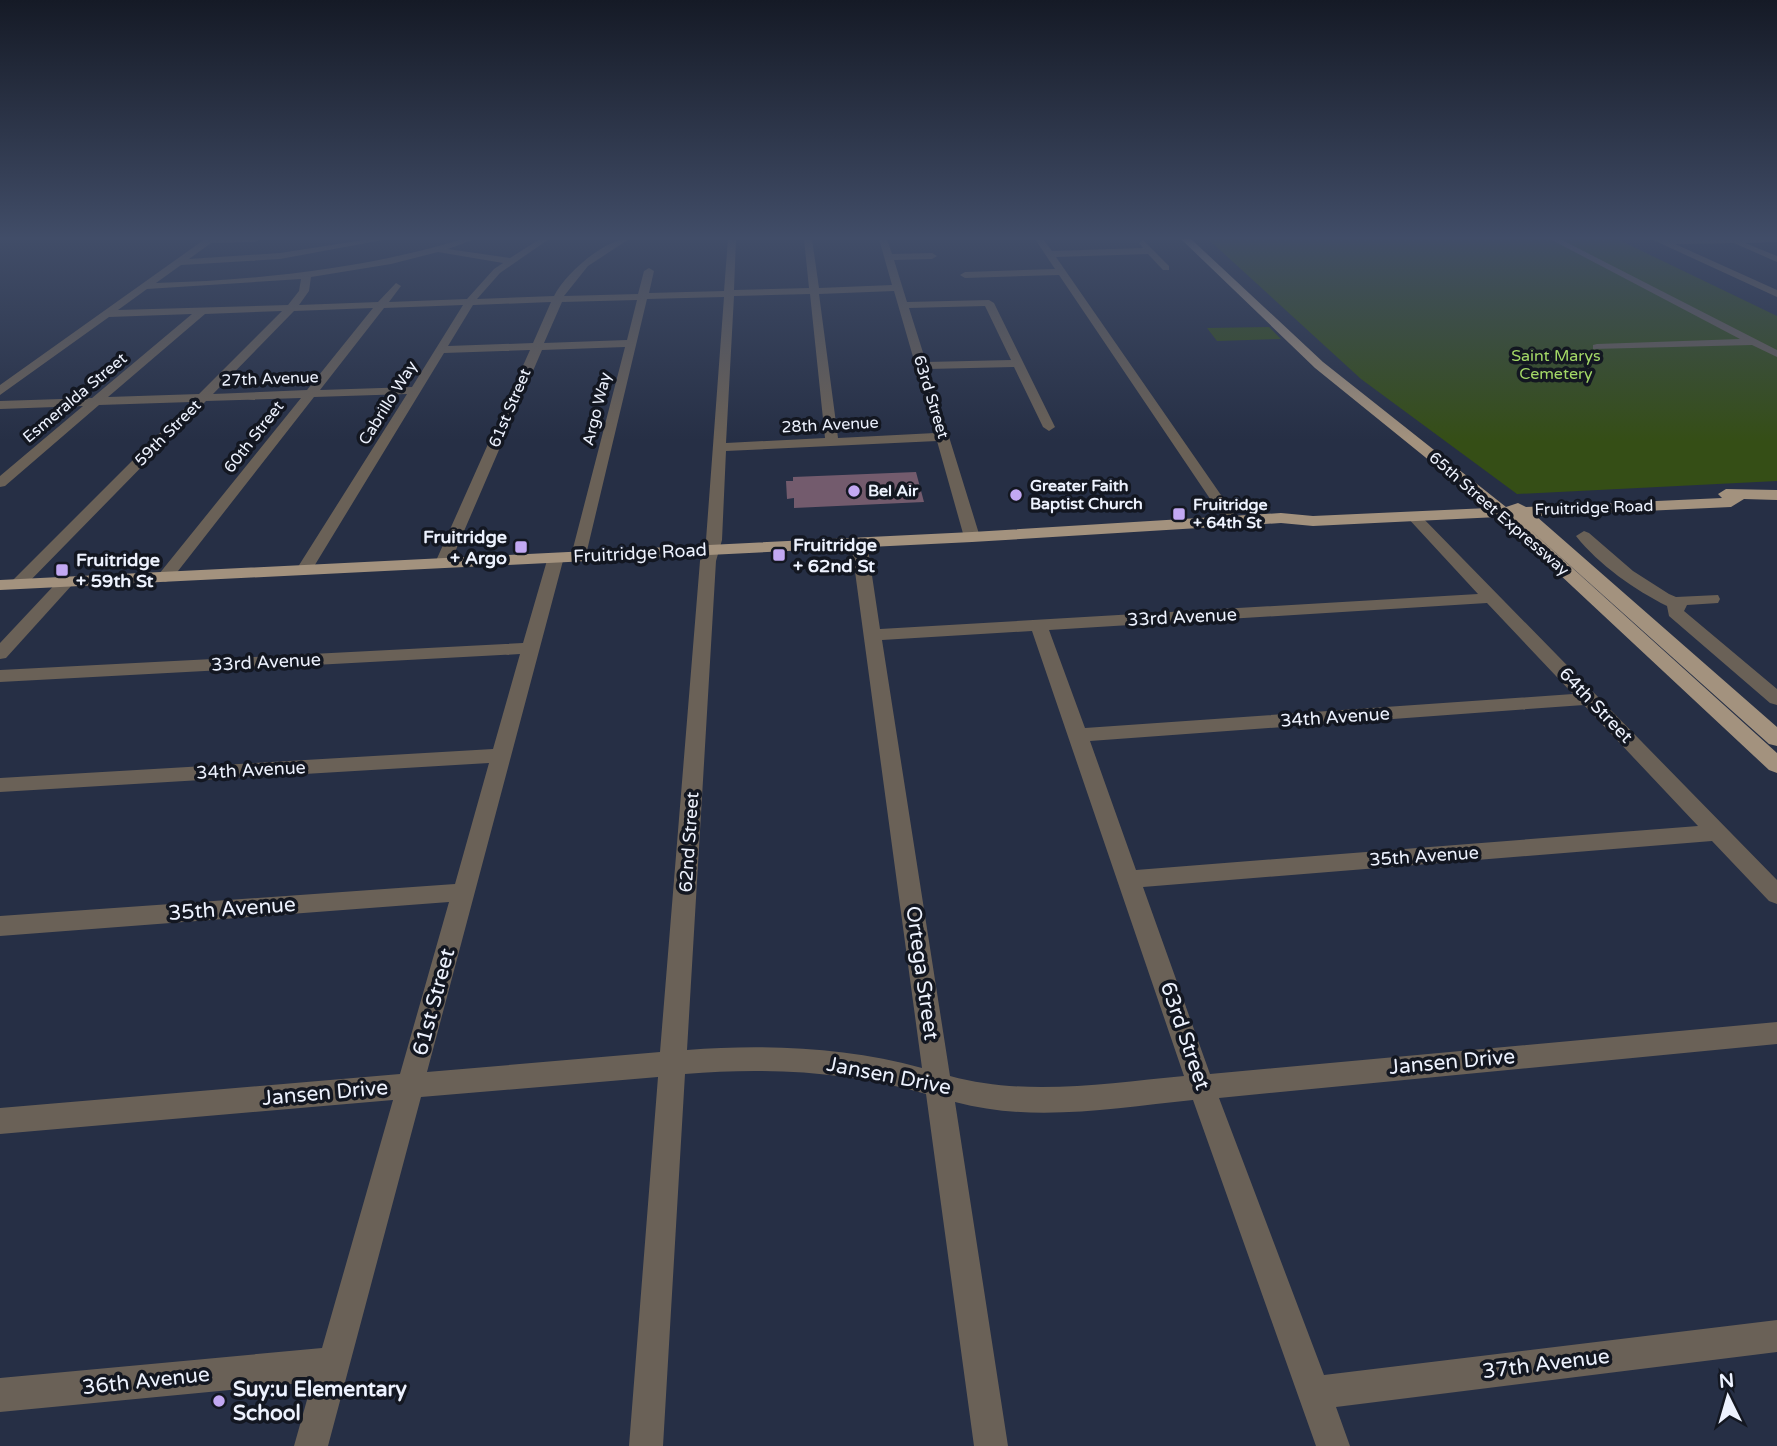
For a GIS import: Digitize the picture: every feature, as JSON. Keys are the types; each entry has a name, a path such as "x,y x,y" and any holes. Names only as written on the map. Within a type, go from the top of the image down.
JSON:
{"main road":[{"name":"65th Street Expressway","path":"1257,306 1319,365 1505,506 1777,765"},
{"name":"65th Street Expressway","path":"1273,306 1345,373 1777,739"},
{"name":"Fruitridge Road","path":"1281,518 1310,511 1731,502 1738,496 1777,495"},
{"name":"Fruitridge Road","path":"9,585 972,537 1281,518 1313,521 1413,516 1505,506"}],"street":[{"path":"0,391 116,306"},
{"path":"106,314 337,306"},
{"name":"60th Street","path":"165,577 380,306"},
{"name":"Cabrillo Way","path":"304,570 466,306"},
{"name":"61st Street","path":"443,563 554,306"},
{"name":"Argo Way","path":"568,557 640,306"},
{"name":"62nd Street","path":"646,1446 728,306"},
{"path":"816,306 832,442"},
{"name":"63rd Street","path":"903,306 972,537"},
{"path":"991,306 1049,427"},
{"path":"1085,306 1232,521"},
{"path":"1684,306 1777,357 1773,361 1777,368"},
{"name":"59th Street","path":"9,585 292,308"},
{"name":"Esmeralda Street","path":"0,483 202,311"},
{"path":"1597,347 1753,342"},
{"path":"440,350 631,343"},
{"path":"922,366 1018,363"},
{"name":"27th Avenue","path":"0,405 415,390"},
{"name":"28th Avenue","path":"719,447 943,437"},
{"name":"64th Street","path":"1413,516 1777,895"},
{"path":"1584,536 1635,582 1650,593 1676,604"},
{"name":"Ortega Street","path":"859,542 991,1446"},
{"name":"61st Street","path":"311,1446 532,648 568,557"},
{"path":"0,654 66,582"},
{"name":"33rd Avenue","path":"872,635 1492,598"},
{"path":"1676,604 1683,600 1712,599"},
{"path":"1676,604 1675,612 1777,699"},
{"name":"63rd Street","path":"1040,625 1201,1084 1333,1446"},
{"name":"33rd Avenue","path":"0,677 532,648"},
{"name":"34th Avenue","path":"1079,735 1591,699"},
{"name":"34th Avenue","path":"0,785 502,755"},
{"name":"35th Avenue","path":"1131,879 1717,833"},
{"name":"35th Avenue","path":"0,926 464,892"},
{"name":"Jansen Drive","path":"0,1121 724,1059 788,1059 842,1064 938,1084 984,1097 1051,1101 1201,1084 1777,1033"},
{"name":"37th Avenue","path":"1315,1393 1777,1336"},
{"name":"36th Avenue","path":"0,1395 334,1363"}],"green space":[{"name":"Saint Marys Cemetery","path":"1282,306 1757,306 1777,316 1777,481 1517,494 1361,379"},
{"path":"1269,327 1281,339 1217,341 1207,328"}],"building":[{"name":"Bel Air","path":"916,472 924,502 794,508 794,498 787,499 786,481 793,481 793,477"}],"place":[{"name":"Bel Air","path":"854,491"},
{"name":"Greater Faith Baptist Church","path":"1016,495"},
{"name":"Fruitridge + 64th St","path":"1179,514"},
{"name":"Fruitridge + Argo","path":"521,547"},
{"name":"Fruitridge + 62nd St","path":"779,555"},
{"name":"Fruitridge + 59th St","path":"62,570"},
{"name":"Suy:u Elementary School","path":"219,1401"}]}
